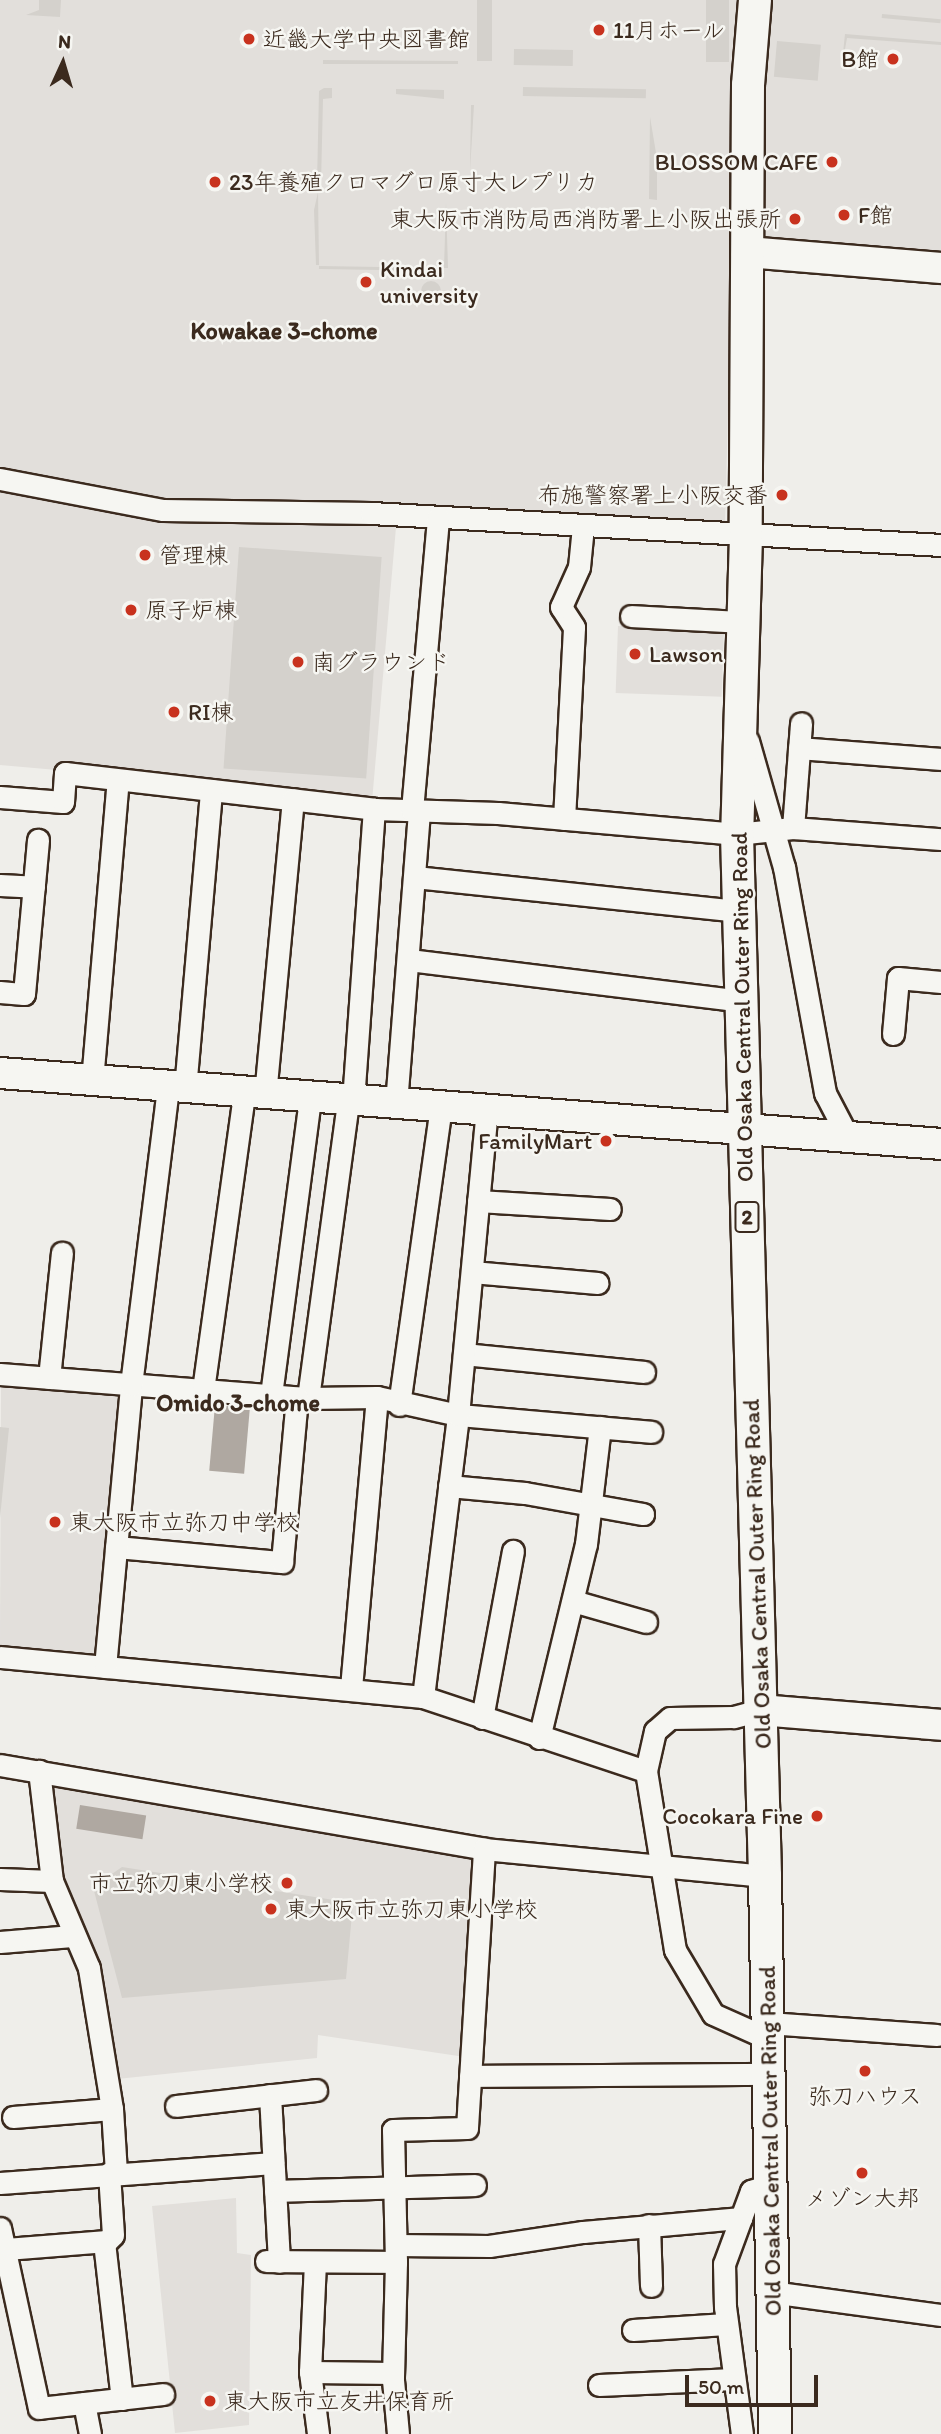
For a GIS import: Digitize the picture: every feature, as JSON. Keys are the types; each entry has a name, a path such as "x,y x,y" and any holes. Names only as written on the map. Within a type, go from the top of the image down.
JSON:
{"main road":[{"name":"Old Osaka Central Outer Ring Road","path":"755,0 748,85 746,536 737,834 769,2031 775,2434"}],"street":[{"path":"747,252 941,268"},
{"path":"0,479 163,510 438,517 941,545"},
{"path":"396,1104 415,877 415,811 438,517"},
{"path":"564,819 574,626 561,607 579,566 583,526"},
{"path":"631,616 743,622"},
{"path":"740,712 783,830"},
{"path":"801,723 799,748 783,830 784,867 825,1093 848,1137"},
{"path":"799,748 941,758"},
{"path":"0,797 63,802 65,773 374,809 564,819 737,834 783,830 941,839"},
{"path":"92,1081 117,780"},
{"path":"105,1667 131,1385 176,1088 211,790"},
{"path":"203,1390 254,1094 293,799"},
{"path":"116,1547 282,1562 302,1398 350,1101 374,809"},
{"path":"0,992 24,994 38,840"},
{"path":"415,877 739,911"},
{"path":"0,885 34,887"},
{"path":"409,960 741,1001"},
{"path":"893,1034 898,978 941,982"},
{"path":"0,1073 941,1144"},
{"path":"271,1395 310,1098"},
{"path":"399,1405 441,1108"},
{"path":"423,1697 458,1415 487,1111"},
{"path":"478,1201 610,1209"},
{"path":"49,1378 62,1253"},
{"path":"472,1272 598,1283"},
{"path":"464,1354 644,1372"},
{"path":"0,1374 302,1398 377,1397 399,1405 458,1415 651,1432"},
{"path":"351,1689 377,1397"},
{"path":"539,1738 573,1601 590,1507 600,1427"},
{"path":"449,1486 525,1493 590,1507 643,1514"},
{"path":"482,1718 513,1551"},
{"path":"573,1601 646,1622"},
{"path":"0,1657 423,1697 539,1738 646,1771"},
{"path":"937,2035 769,2031 713,2014 676,1950 665,1867 646,1771 654,1731 670,1718 733,1717 760,1710 941,1725"},
{"path":"0,1765 484,1849 765,1876"},
{"path":"6,2249 104,2242 113,2235 113,2109 89,1968 72,1936 52,1881 39,1771"},
{"path":"398,2434 393,2374 396,2253 393,2130 467,2128 484,1849"},
{"path":"0,1879 52,1881"},
{"path":"0,1942 72,1936"},
{"path":"470,2076 769,2074"},
{"path":"176,2106 316,2090"},
{"path":"270,2095 275,2192 272,2261 315,2262 489,2246 649,2225 741,2218"},
{"path":"13,2118 113,2109"},
{"path":"0,2183 273,2163"},
{"path":"275,2192 475,2185"},
{"path":"741,2434 726,2324 724,2264 751,2192 770,2185"},
{"path":"649,2225 651,2286"},
{"path":"0,2228 39,2408 163,2394"},
{"path":"104,2242 122,2399"},
{"path":"315,2262 310,2372 318,2434"},
{"path":"771,2292 941,2315"},
{"path":"633,2330 726,2324"},
{"path":"310,2372 393,2374"},
{"path":"599,2385 734,2379"},
{"path":"84,2403 90,2434"}],"shaded area":[{"name":"Kindai university","path":"0,0 737,0 731,65 736,97 725,527 176,502 0,468"},
{"path":"39,0 61,0 60,17 26,15 39,10"},
{"path":"477,0 492,0 492,61 477,61"},
{"path":"706,0 729,0 729,62 706,62"},
{"path":"768,0 941,0 941,258 759,240 760,90"},
{"path":"882,14 941,19 940,23 882,18"},
{"path":"845,34 941,42 941,45 847,38 841,72"},
{"path":"777,41 821,45 818,81 774,77"},
{"path":"514,49 573,50 573,66 514,65"},
{"path":"323,60 458,61 458,64 323,64"},
{"path":"523,87 646,89 646,98 523,96"},
{"path":"332,88 332,98 323,99 321,183 317,183 319,91"},
{"path":"396,89 444,90 444,99 396,94"},
{"path":"471,105 474,105 470,171"},
{"path":"650,117 657,159 657,200 649,199"},
{"path":"318,192 319,265 316,265 314,210"},
{"path":"446,202 448,268 444,268"},
{"path":"319,266 395,267 395,270 319,269"},
{"path":"427,281 435,281 441,291 435,301 427,301 421,295 421,287"},
{"path":"0,487 396,522 372,798 0,765"},
{"name":"南グラウンド","path":"239,547 382,557 366,778 224,768"},
{"path":"618,626 724,630 722,697 616,693"},
{"name":"東大阪市立弥刀中学校","path":"1,1379 122,1393 95,1656 0,1647"},
{"path":"215,1405 250,1408 244,1474 209,1471"},
{"path":"0,1427 9,1428 0,1518"},
{"name":"東大阪市立弥刀東小学校","path":"46,1785 469,1852 477,1863 465,2057 318,2035 317,2058 117,2079 59,1884"},
{"path":"80,1805 146,1815 142,1839 76,1829"},
{"path":"122,1867 353,1903 346,1979 122,1998 93,1887"},
{"path":"236,2198 237,2253 251,2255 249,2425 175,2433 152,2206"}],"place":[{"name":"11月ホール","path":"599,30"},
{"name":"近畿大学中央図書館","path":"249,39"},
{"name":"B館","path":"893,59"},
{"name":"BLOSSOM CAFE","path":"832,162"},
{"name":"23年養殖クロマグロ原寸大レプリカ","path":"215,182"},
{"name":"F館","path":"844,215"},
{"name":"東大阪市消防局西消防署上小阪出張所","path":"795,219"},
{"name":"Kindai university","path":"366,282"},
{"name":"布施警察署上小阪交番","path":"782,495"},
{"name":"管理棟","path":"145,555"},
{"name":"原子炉棟","path":"131,610"},
{"name":"Lawson","path":"635,654"},
{"name":"南グラウンド","path":"298,662"},
{"name":"RI棟","path":"174,712"},
{"name":"FamilyMart","path":"606,1141"},
{"name":"東大阪市立弥刀中学校","path":"55,1522"},
{"name":"Cocokara Fine","path":"817,1816"},
{"name":"市立弥刀東小学校","path":"287,1883"},
{"name":"東大阪市立弥刀東小学校","path":"271,1909"},
{"name":"弥刀ハウス","path":"865,2071"},
{"name":"メゾン大邦","path":"862,2173"},
{"name":"東大阪市立友井保育所","path":"210,2401"}],"district":[{"name":"Kowakae 3-chome","path":"284,331"},
{"name":"Omido 3-chome","path":"238,1403"}]}
